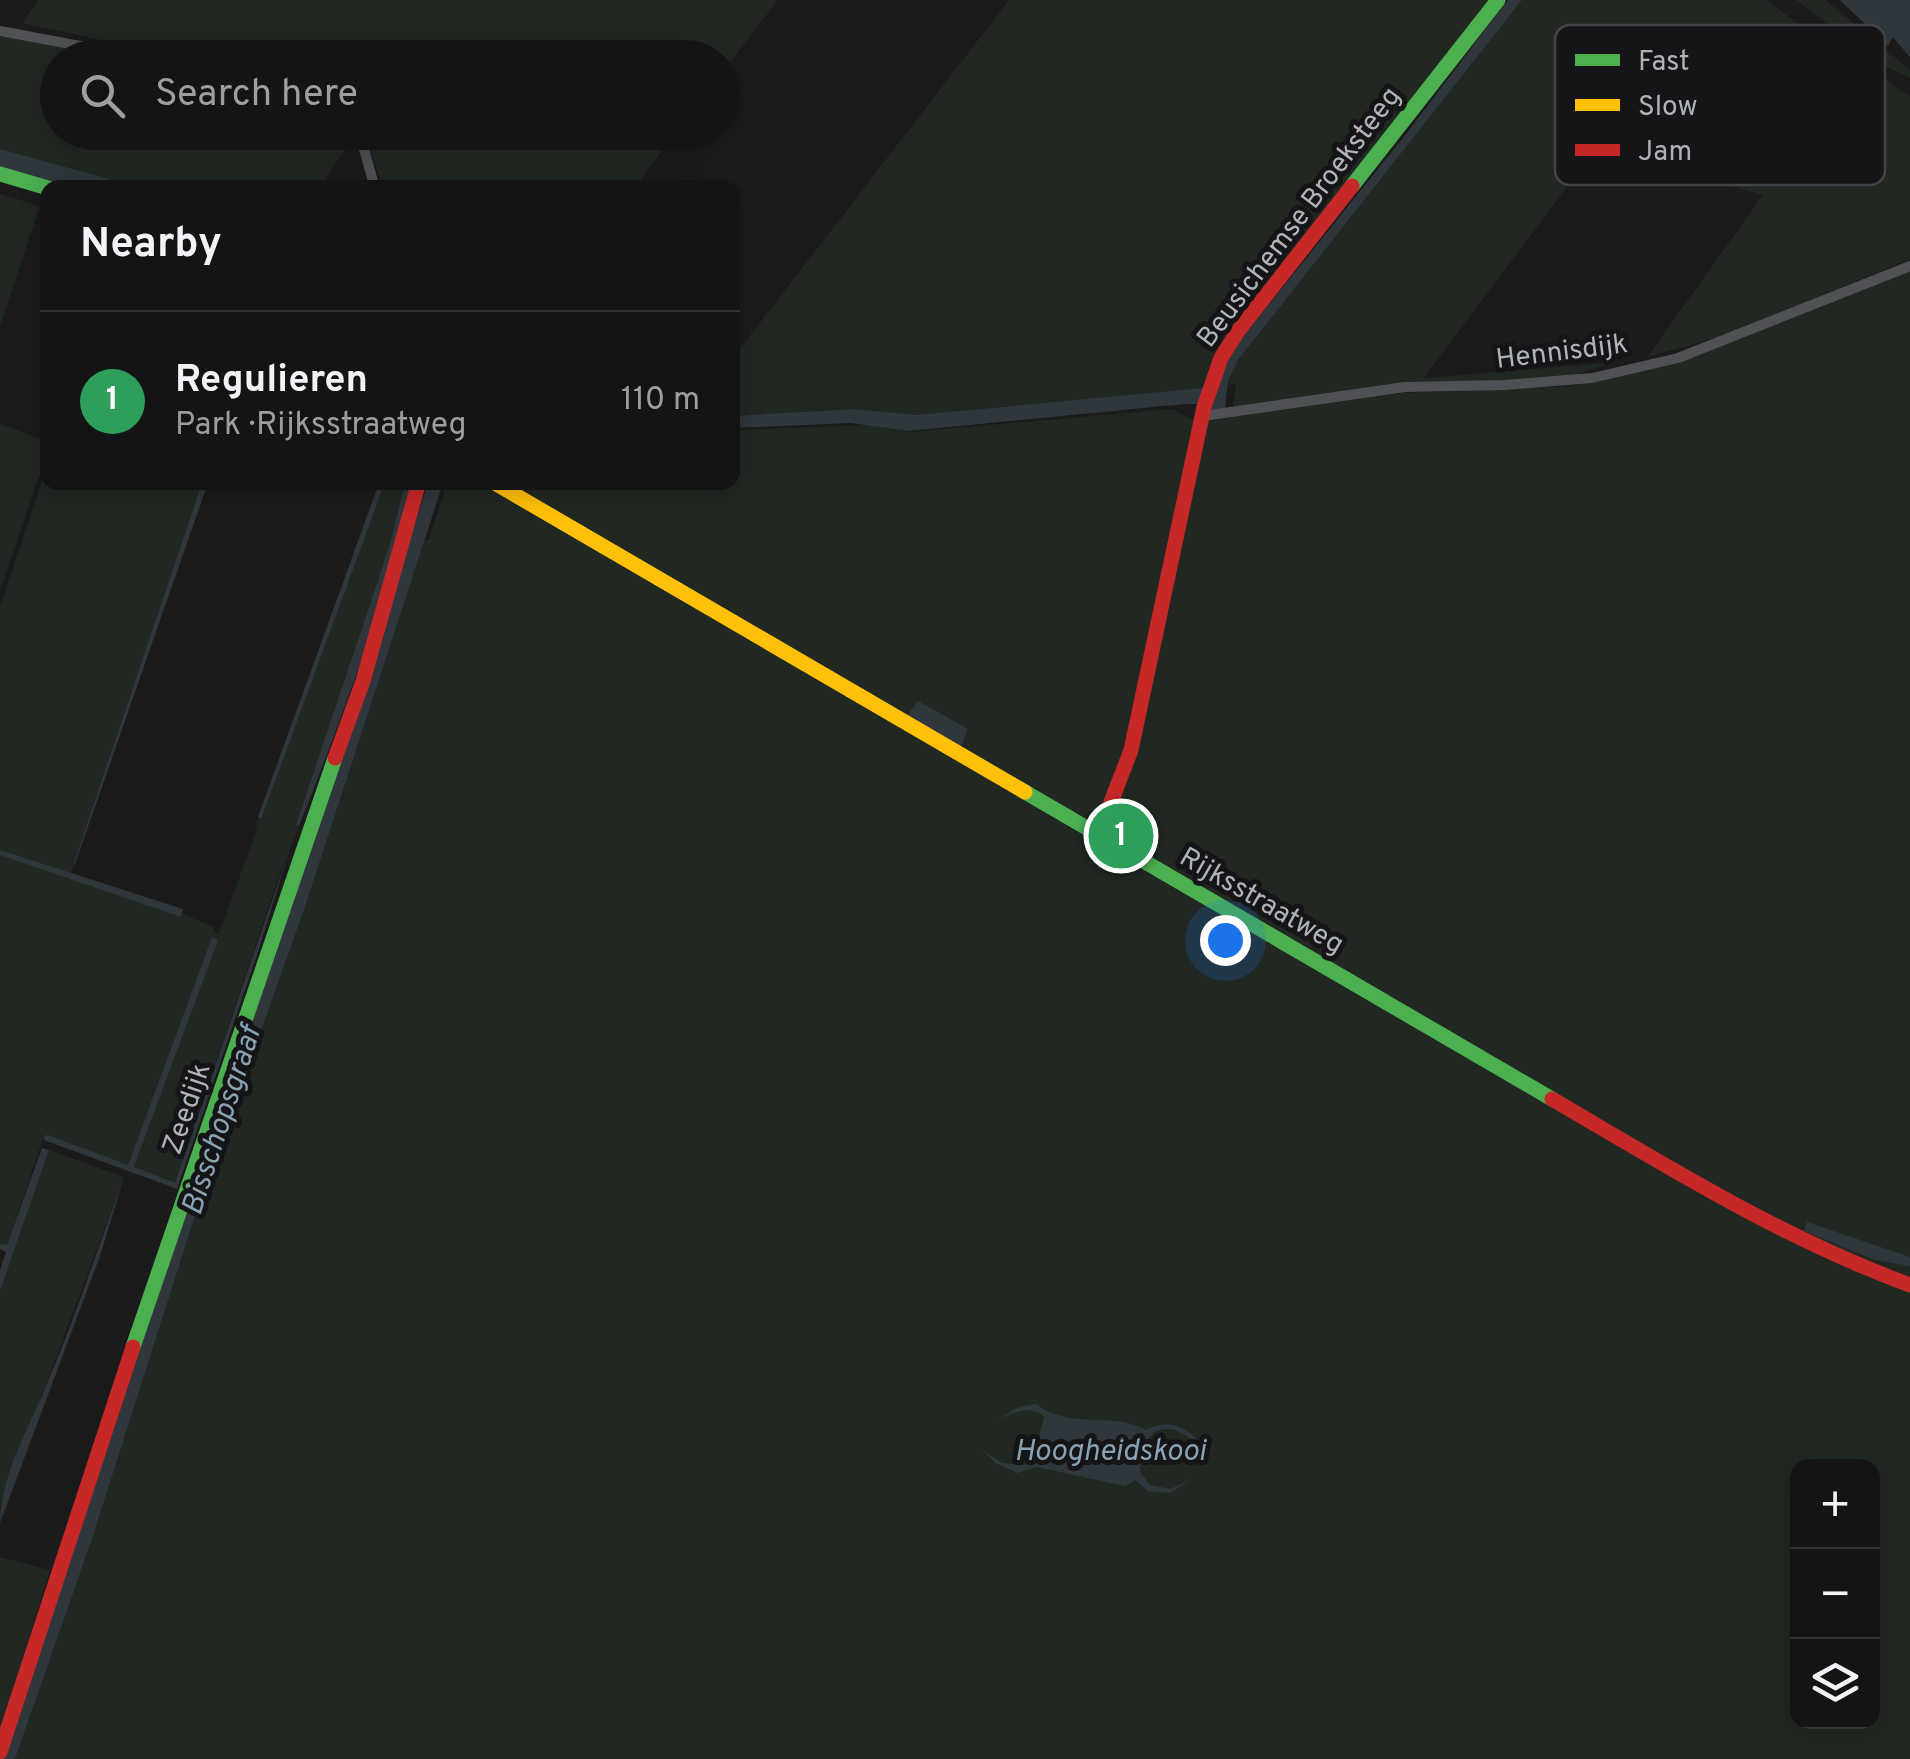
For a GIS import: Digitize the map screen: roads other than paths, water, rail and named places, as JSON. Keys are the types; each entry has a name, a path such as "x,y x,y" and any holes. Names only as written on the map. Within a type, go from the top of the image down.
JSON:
{"street":[{"name":"Beusichemse Broeksteeg","path":"1093,834 1110,805 1131,750 1210,384 1238,331 1498,0"},
{"path":"0,31 48,40"},
{"path":"364,150 373,180"},
{"path":"0,174 40,186"},
{"name":"Hennisdijk","path":"1204,412 1405,387 1592,378 1678,358 1910,266"},
{"name":"Zeedijk","path":"0,1752 95,1454 363,681 417,490"},
{"name":"Rijksstraatweg","path":"507,490 1764,1224 1842,1260 1910,1285"}],"water":[{"path":"1508,0 1522,0 1238,360 1228,382 1225,409 1211,412 1209,404 1184,404 908,431 851,423 740,428 740,416 855,409 916,415 1213,387 1238,343"},
{"path":"1840,0 1910,0 1910,57 1893,37 1888,46 1885,43 1885,25 1866,25"},
{"path":"0,149 113,180 41,180 0,168"},
{"path":"200,490 206,490 75,864"},
{"path":"376,490 381,490 261,819 258,817"},
{"path":"403,490 409,490 377,614 299,826 296,825 390,544"},
{"name":"Bisschopsgraaf","path":"426,490 441,490 305,907 194,1219 92,1539 15,1759 2,1759 173,1246 313,842"},
{"path":"918,701 968,729 961,747 907,716"},
{"path":"292,842 177,1189 44,1140 48,1135 128,1165 212,937 218,940 134,1167 175,1183"},
{"path":"0,850 183,909 181,917 0,855"},
{"path":"42,1148 49,1150 0,1291 0,1270 6,1252 0,1244 7,1245"},
{"path":"124,1177 100,1256 0,1523 10,1471 67,1334"},
{"path":"1807,1222 1910,1257 1910,1266 1875,1260 1804,1231"},
{"name":"Hoogheidskooi","path":"1036,1404 1062,1416 1133,1424 1146,1430 1163,1424 1179,1426 1204,1449 1170,1429 1153,1434 1146,1443 1140,1472 1150,1485 1171,1489 1193,1478 1170,1493 1148,1491 1135,1480 1125,1486 1037,1467 1017,1473 996,1463 982,1450 1002,1463 1024,1465 1034,1456 1044,1417 1026,1410 995,1421 1019,1407"}],"place":[{"name":"Regulieren","path":"1121,836"}]}
